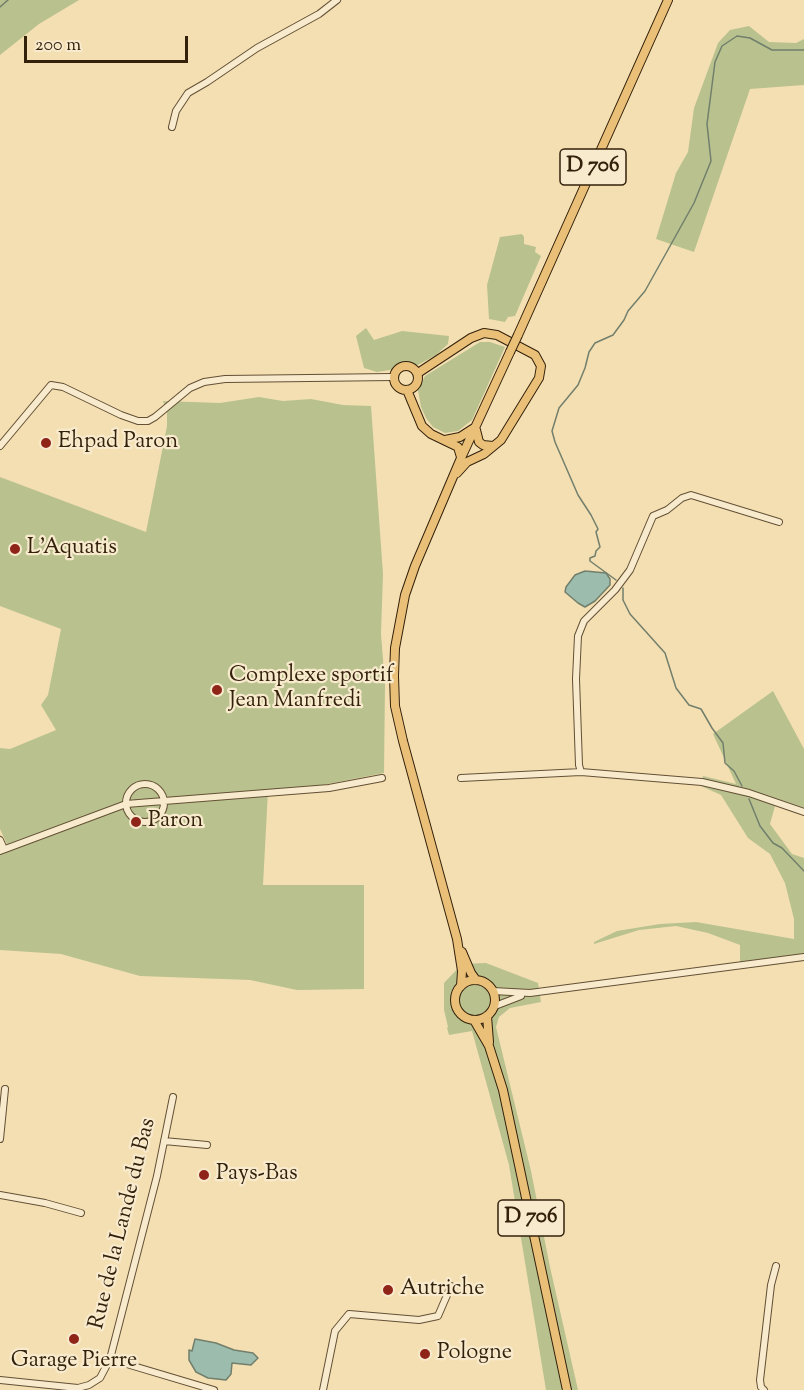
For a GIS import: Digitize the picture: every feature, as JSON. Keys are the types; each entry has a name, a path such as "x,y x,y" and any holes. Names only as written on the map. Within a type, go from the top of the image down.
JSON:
{"main road":[{"name":"D 706","path":"461,986 462,971 457,939 403,741 396,706 394,676 398,624 415,566 461,458 668,0"},
{"path":"418,374 471,338 484,333 497,335 535,355 541,366 539,378 501,440 484,454 467,462 454,476"},
{"path":"404,366 412,367 418,374 417,385 407,390 399,388 393,377 397,369 404,366"},
{"path":"407,390 422,426 431,434 458,447 461,458"},
{"path":"445,440 460,437 476,428 479,442 493,446"},
{"name":"D 706","path":"457,939 476,980"},
{"path":"476,980 486,984 493,992 495,1006 487,1016 474,1020 464,1017 456,1005 456,995 461,986 476,980"},
{"name":"D 706","path":"487,1016 489,1046"},
{"name":"D 706","path":"474,1020 489,1046 503,1090 567,1390"}],"street":[{"path":"172,127 176,111 188,93 257,48 319,14 338,0"},
{"path":"0,446 48,387 55,384 121,415 138,421 148,421 190,388 204,382 225,379 393,377"},
{"path":"581,772 576,688 578,636 584,621 615,590 630,570 653,516 691,495 779,522"},
{"path":"461,778 581,772 702,782 749,793 804,812"},
{"path":"0,840 2,850 126,804 329,788 382,778"},
{"path":"140,784 147,784 158,789 164,801 157,817 146,822 130,815 126,804 129,792 140,784"},
{"path":"493,992 530,993 804,957"},
{"path":"495,1006 530,993"},
{"path":"0,1139 5,1089"},
{"name":"Rue de la Lande du Bas","path":"110,1359 157,1176 172,1097"},
{"path":"164,1140 207,1145"},
{"path":"0,1195 45,1203 81,1213"},
{"path":"764,1390 760,1380 771,1285 776,1266"},
{"path":"323,1390 335,1331 349,1314 419,1320 438,1316 451,1286"},
{"path":"0,1380 78,1388 89,1385 100,1378 110,1359 193,1387 214,1390"}],"green space":[{"path":"0,0 79,0 39,24 0,55"},
{"path":"749,26 769,42 796,43 804,39 804,85 750,89 694,252 656,239 676,173 688,152 694,108 718,43 730,30"},
{"path":"522,234 524,244 536,247 535,252 541,256 515,316 508,317 505,322 489,319 487,285 500,237"},
{"path":"366,328 374,340 402,331 449,336 448,344 436,355 416,366 401,363 390,370 377,372 364,368 356,336"},
{"path":"480,342 490,342 505,347 472,420 458,431 445,433 433,427 426,418 418,390 425,376"},
{"name":"Complexe sportif Jean Manfredi","path":"259,397 283,401 311,399 343,405 371,406 383,574 381,634 385,685 384,773 317,786 268,791 263,885 364,885 364,989 297,990 250,980 140,976 61,954 0,950 0,853 9,849 0,829 0,748 10,749 56,730 41,705 48,695 61,629 0,606 0,477 146,532 167,426 167,412 163,401 220,403"},
{"path":"773,691 804,749 804,808 777,799 770,824 792,854 804,858 804,961 740,969 740,945 708,933 676,926 639,930 594,944 617,931 660,924 696,922 794,939 794,919 785,883 770,854 748,838 721,795 701,786 703,776 736,784 713,734"},
{"path":"486,963 538,983 541,1002 510,1008 499,1017 496,1027 531,1171 578,1390 546,1390 509,1165 472,1031 449,1035 447,1028 444,983 462,964"}],"shaded area":[{"path":"585,571 606,573 610,579 610,585 595,601 585,607 565,592 575,575"},
{"path":"195,1339 253,1353 258,1358 251,1365 232,1363 231,1374 226,1380 208,1378 196,1372 189,1360 189,1350 192,1351"}],"waterway":[{"path":"0,7 8,0"},
{"path":"616,580 590,561 600,547 596,532 598,529 578,495 555,442 552,431 559,408 578,385 589,352 595,343 613,335 628,311 645,291 694,203 711,161 707,124 715,62 722,46 737,36 750,38 772,50 804,50"},
{"path":"623,588 623,600 630,614 665,653 676,688 689,705 701,709 723,743 725,763 734,771 742,786"},
{"path":"749,799 760,826 773,843 782,848 804,871"}],"place":[{"name":"Ehpad Paron","path":"46,443"},
{"name":"L'Aquatis","path":"15,549"},
{"name":"Complexe sportif Jean Manfredi","path":"217,690"},
{"name":"Paron","path":"136,822"},
{"name":"Pays-Bas","path":"204,1175"},
{"name":"Autriche","path":"388,1290"},
{"name":"Garage Pierre","path":"74,1339"},
{"name":"Pologne","path":"425,1354"}]}
